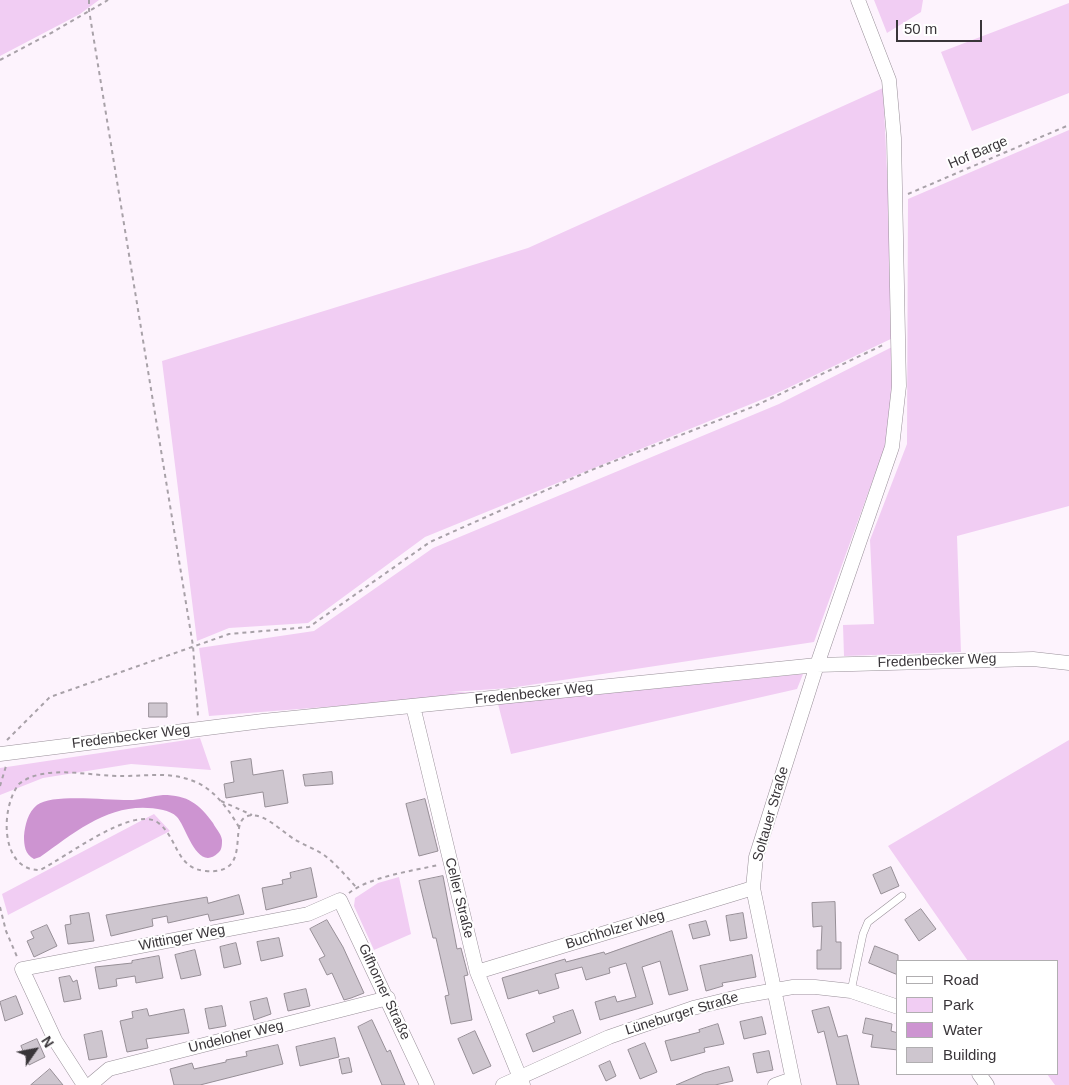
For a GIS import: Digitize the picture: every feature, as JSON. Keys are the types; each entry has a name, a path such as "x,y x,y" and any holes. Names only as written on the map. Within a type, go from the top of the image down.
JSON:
{"street":[{"name":"Soltauer Straße","path":"793,1082 754,888 756,857 817,664 892,447 899,386 894,138 889,80 858,0"},
{"name":"Fredenbecker Weg","path":"4,751 199,728 817,664 1033,659 1069,663"},
{"name":"Celler Straße","path":"413,706 478,972 521,1082"},
{"name":"Buchholzer Weg","path":"478,972 754,888"},
{"name":"Wittinger Weg","path":"22,969 308,914 340,900"},
{"name":"Gifhorner Straße","path":"340,900 388,998 427,1085"},
{"path":"22,969 55,1040 84,1085"},
{"name":"Lüneburger Straße","path":"503,1085 521,1082 609,1037 652,1021 718,1001 804,986 851,991 896,1006"},
{"name":"Undeloher Weg","path":"90,1085 109,1070 388,998"},
{"path":"775,1085 793,1082"}],"lane":[{"path":"851,991 863,934 868,922 902,896"}],"path":[{"path":"89,0 89,10 193,646 199,728"},
{"path":"0,60 54,32 108,0"},
{"name":"Hof Barge","path":"894,200 1069,125"},
{"path":"0,786 4,751 50,697 229,634 309,627 430,542 589,472 755,406 898,338"},
{"path":"3,821 6,803 20,784 38,776 61,772 123,776 171,774 198,783 229,807 274,825 295,840 324,855 356,887"},
{"path":"218,799 239,827"},
{"path":"8,854 22,867 29,870 40,870 115,827 129,822 148,820 157,822 165,831 185,864 198,870 213,871 228,866 233,860 239,845 239,827 246,817 252,815"},
{"path":"340,900 356,887 395,874 450,862"},
{"path":"0,907 6,931 22,969"}],"green space":[{"path":"0,0 99,0 80,14 0,56"},
{"path":"874,0 923,0 921,12 887,33"},
{"path":"1069,3 1069,93 972,131 941,52"},
{"path":"883,88 895,337 773,395 425,537 308,623 229,628 197,641 162,361 528,248"},
{"path":"1069,130 1069,506 957,536 961,652 844,656 843,625 874,624 870,540 907,444 908,199"},
{"path":"894,346 893,403 884,449 814,642 510,688 451,692 507,693 209,716 199,648 314,631 433,548 779,404"},
{"path":"803,674 797,689 511,754 498,704"},
{"path":"200,738 211,770 131,764 43,778 0,795 0,768"},
{"path":"1069,740 1069,1085 1055,1085 1048,1075 1059,1075 1059,960 967,960 888,846"},
{"path":"154,814 170,831 8,915 2,894"},
{"path":"399,877 411,934 374,950 354,906 355,898 378,883"}],"water":[{"path":"172,795 186,799 203,811 221,835 222,844 219,852 211,858 204,857 193,846 175,816 165,810 145,808 128,809 97,819 40,857 34,859 26,849 24,836 27,819 37,805 45,801 69,798 133,800"}],"building":[{"path":"149,703 167,703 167,717 149,717"},
{"path":"251,759 253,775 283,770 288,803 265,807 263,792 226,798 224,784 234,782 231,762"},
{"path":"332,772 333,784 305,786 303,775"},
{"path":"425,799 438,851 419,856 406,804"},
{"path":"891,867 899,886 881,894 873,875"},
{"path":"311,868 317,897 266,910 262,888 283,884 282,880 291,878 290,873"},
{"path":"443,876 457,949 461,948 468,975 464,976 472,1020 451,1024 445,996 449,995 436,938 433,938 419,881"},
{"path":"239,895 244,914 210,921 208,914 168,923 167,916 152,919 153,926 111,936 106,915 207,897 208,903"},
{"path":"835,902 836,942 841,942 841,969 817,969 817,950 821,950 822,926 813,927 812,903"},
{"path":"921,909 936,929 919,941 905,920"},
{"path":"89,913 94,941 68,944 65,925 71,924 70,916"},
{"path":"743,913 747,938 730,941 726,916"},
{"path":"327,920 343,947 364,993 344,1000 332,973 327,975 319,959 325,956 310,929"},
{"path":"706,921 710,935 693,939 689,925"},
{"path":"47,925 57,946 34,957 27,941 34,938 31,932"},
{"path":"672,931 688,990 669,995 660,961 642,967 653,1004 600,1020 595,1002 615,996 617,1002 636,997 626,963 609,968 610,973 586,980 582,967 555,974 559,988 539,994 538,990 508,999 502,978 565,959 566,962 604,952 605,954"},
{"path":"279,938 283,956 261,961 257,942"},
{"path":"236,943 241,964 224,968 220,947"},
{"path":"875,946 898,955 896,974 869,963"},
{"path":"195,950 201,975 181,979 175,955"},
{"path":"752,955 756,977 722,983 723,986 706,991 700,966"},
{"path":"159,956 163,978 136,983 135,976 116,979 117,986 99,989 95,967 132,963 132,961"},
{"path":"70,976 73,982 77,980 81,999 64,1002 59,978"},
{"path":"306,989 310,1006 288,1011 284,994"},
{"path":"16,996 23,1014 5,1021 0,1002"},
{"path":"267,998 271,1014 254,1020 250,1002"},
{"path":"222,1006 226,1026 209,1029 205,1009"},
{"path":"829,1007 838,1037 847,1035 859,1085 837,1085 824,1031 818,1033 812,1011"},
{"path":"147,1009 149,1016 184,1009 189,1033 146,1039 148,1048 127,1052 120,1021 133,1018 132,1012"},
{"path":"573,1010 581,1033 533,1052 526,1034 555,1022 553,1017"},
{"path":"762,1017 766,1034 744,1039 740,1022"},
{"path":"866,1018 892,1024 891,1031 896,1032 896,1050 871,1047 873,1035 863,1033"},
{"path":"372,1020 387,1052 390,1050 405,1085 382,1085 358,1027"},
{"path":"718,1024 724,1044 704,1048 705,1052 671,1061 665,1041 700,1032 699,1030"},
{"path":"102,1031 107,1057 89,1060 84,1035"},
{"path":"475,1031 491,1066 473,1074 458,1039"},
{"path":"335,1038 339,1057 300,1066 296,1047"},
{"path":"37,1039 45,1057 29,1065 21,1046"},
{"path":"645,1043 657,1072 640,1079 628,1050"},
{"path":"278,1045 283,1064 200,1085 174,1085 170,1069 192,1063 194,1069 226,1062 226,1060 247,1056 246,1052"},
{"path":"769,1051 773,1070 757,1073 753,1054"},
{"path":"349,1058 352,1072 342,1074 339,1060"},
{"path":"610,1061 616,1076 606,1081 599,1066"},
{"path":"729,1067 733,1081 715,1085 676,1085 704,1073"},
{"path":"50,1069 63,1085 31,1085"}]}
